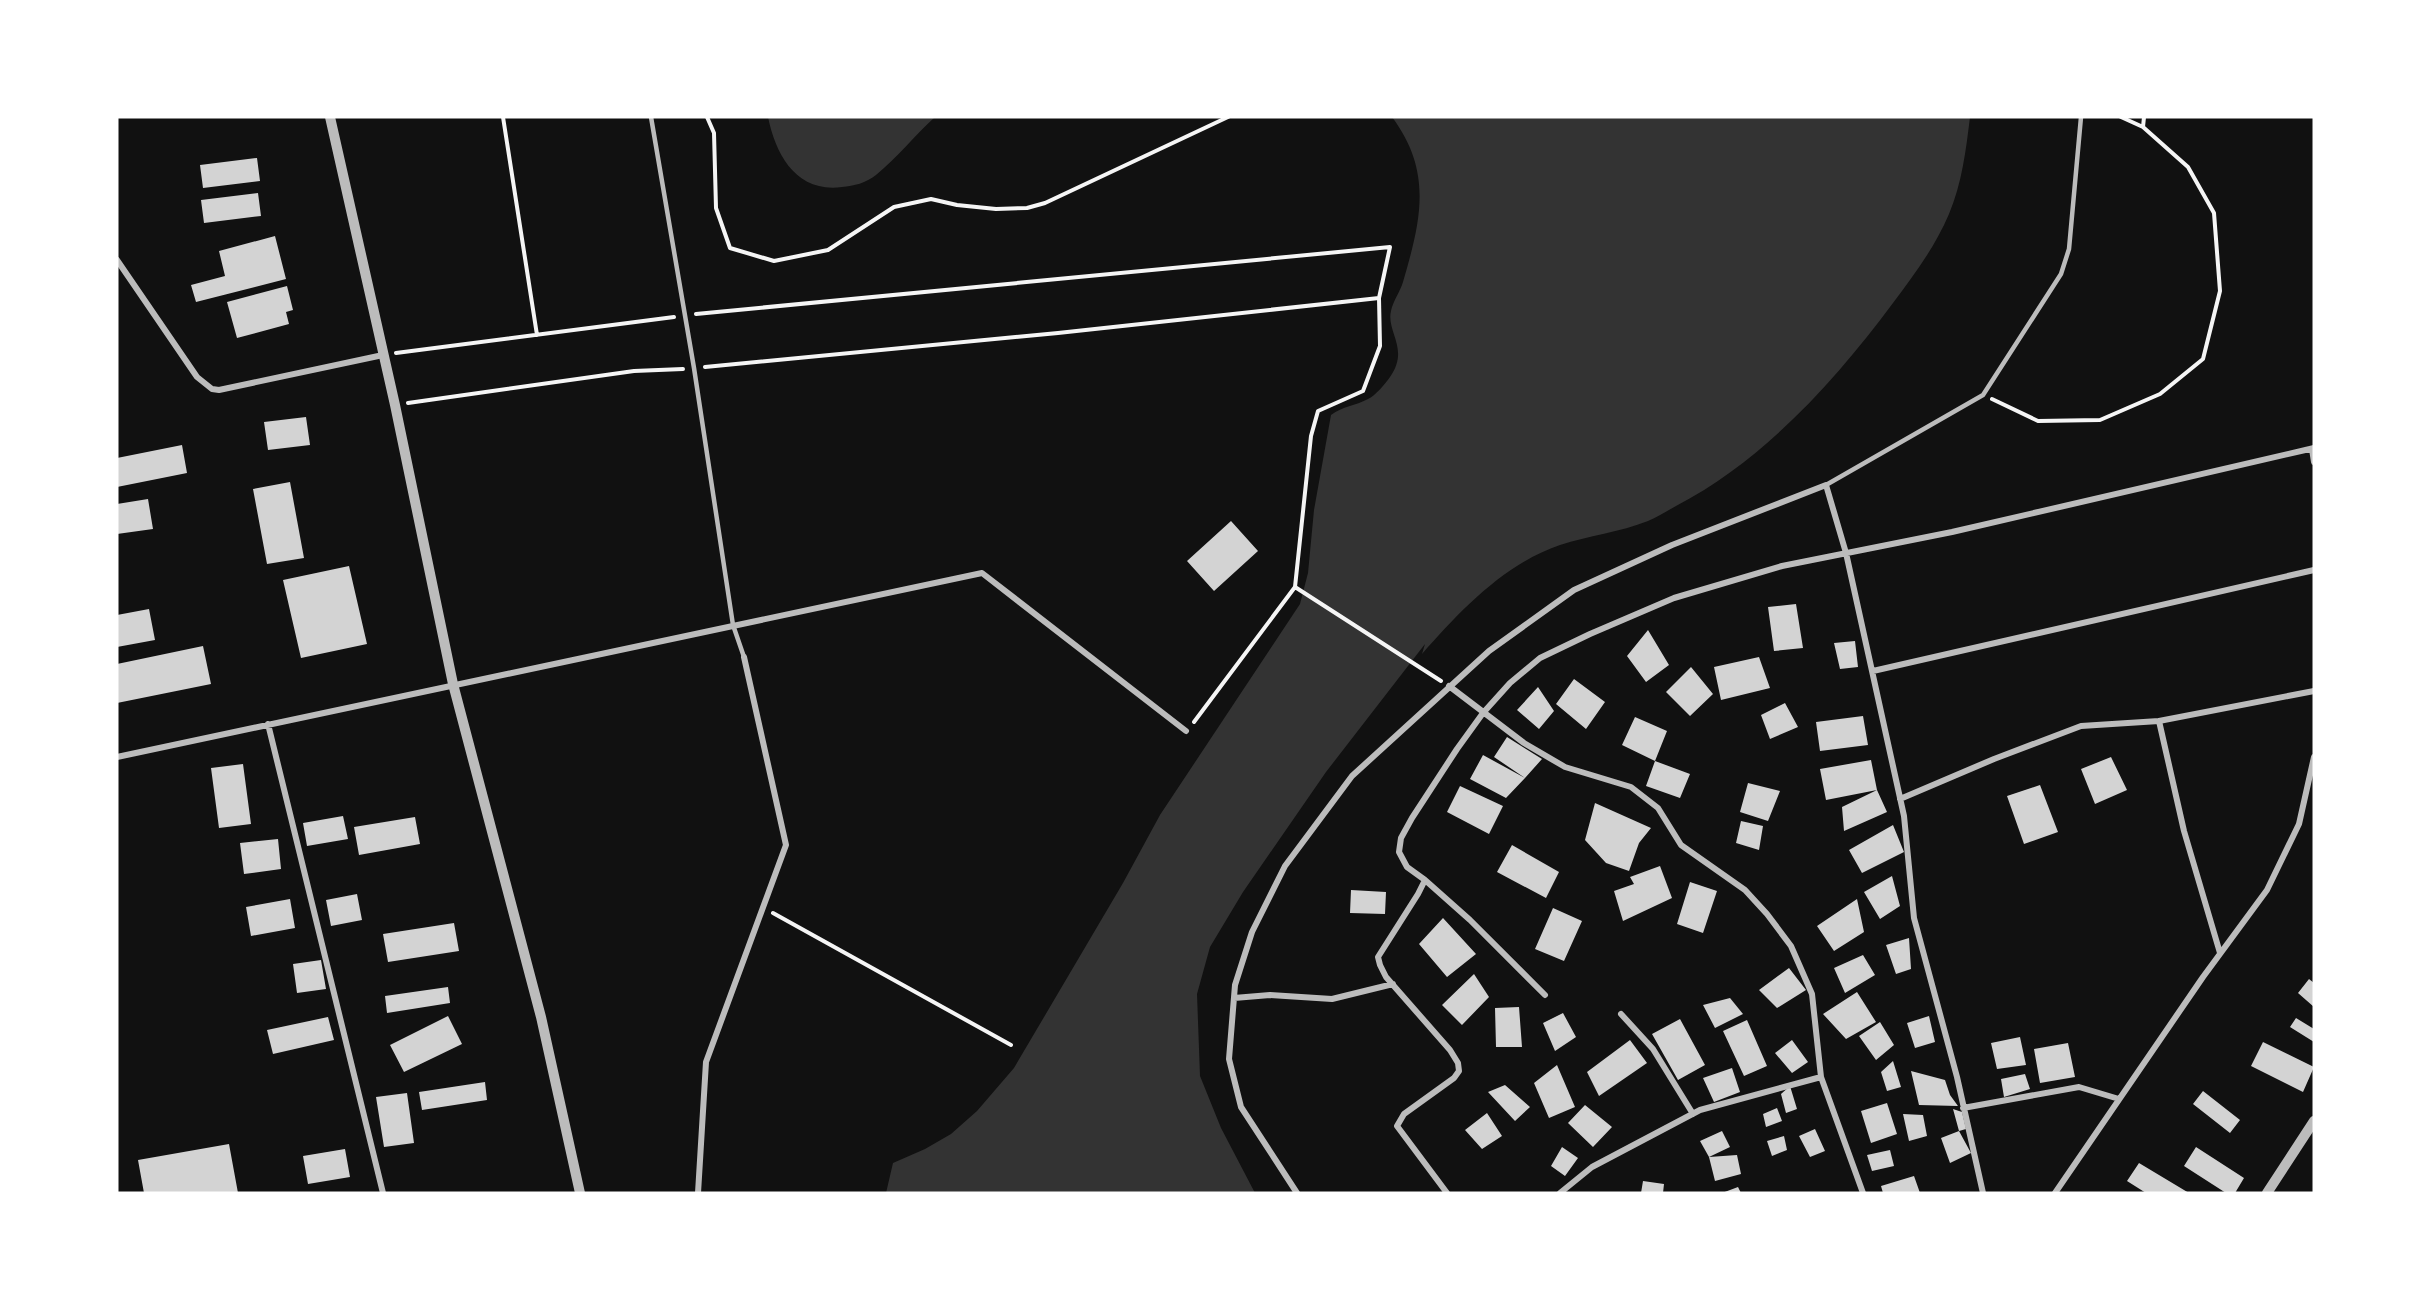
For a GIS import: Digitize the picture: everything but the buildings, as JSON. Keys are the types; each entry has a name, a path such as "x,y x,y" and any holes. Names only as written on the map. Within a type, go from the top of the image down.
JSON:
{"street":[{"path":"330,117 453,684 541,1017 580,1193"},
{"path":"117,260 197,377 212,389 219,390 383,355"},
{"path":"1545,995 1470,920 1407,867 1399,852 1401,838 1412,818 1482,713 1510,683 1540,658 1630,615 1674,598 1782,566 1952,532 2313,448 2314,462"},
{"path":"1297,1193 1241,1107 1229,1059 1235,985 1252,932 1285,866 1352,776 1489,651 1574,590 1672,546 1826,485 1846,553 1900,799 1914,918 1964,1108 1983,1193"},
{"path":"1873,672 2314,570"},
{"path":"117,757 981,573 1186,731"},
{"path":"698,1193 706,1062 786,845 744,657"},
{"path":"1449,686 1524,743 1565,767 1631,787 1658,808 1681,846 1745,890 1791,946 1812,994 1821,1077 1863,1193"},
{"path":"1900,799 1994,759 2081,726 2159,721 2314,691"},
{"path":"2159,721 2184,831 2220,953"},
{"path":"268,724 383,1193"},
{"path":"2055,1193 2266,890 2299,824 2314,757"},
{"path":"1425,880 1378,957 1380,965 1393,984 1450,1050 1458,1063 1459,1071 1454,1078 1404,1114 1397,1126 1448,1192"},
{"path":"1234,998 1270,995 1332,999 1393,984"},
{"path":"1621,1014 1653,1049 1693,1114"},
{"path":"1560,1193 1592,1167 1693,1114 1821,1077"},
{"path":"1964,1108 2079,1087 2119,1099"},
{"path":"2267,1193 2314,1121"}],"lane":[{"path":"651,117 694,368 733,625 744,657"},
{"path":"1826,485 1983,395 2061,274 2069,249 2081,117"}],"path":[{"path":"503,117 537,335"},
{"path":"707,117 714,132 716,208 730,248 774,261 828,250 894,207 931,199 957,205 996,209 1027,208 1045,203 1228,117"},
{"path":"1983,395 2038,421 2100,420 2160,394 2203,359 2220,291 2214,213 2188,167 2143,127 2121,117"},
{"path":"2143,127 2144,117"},
{"path":"383,355 684,315 1390,247 1379,298 1380,346 1363,391 1318,411 1311,436 1295,587 1186,731"},
{"path":"394,405 634,371 694,368 1046,334 1379,298"},
{"path":"1295,587 1449,686"},
{"path":"763,908 1011,1045"}],"shaded area":[{"path":"768,117 935,117 872,178 851,186 826,187 801,178 791,169 777,145"},
{"path":"1392,117 1970,117 1957,190 1949,214 1937,238 1893,303 1822,390 1768,442 1739,466 1666,512 1648,521 1560,545 1540,553 1520,564 1484,590 1422,654 1425,644 1326,772 1243,892 1210,947 1197,994 1200,1076 1221,1128 1255,1193 886,1193 893,1163 951,1134 977,1111 1014,1068 1123,883 1160,815 1300,604 1308,573 1314,510 1331,415 1374,395 1390,377 1398,358 1398,349 1390,319 1391,311 1402,286 1415,238 1420,197 1414,157"}]}
